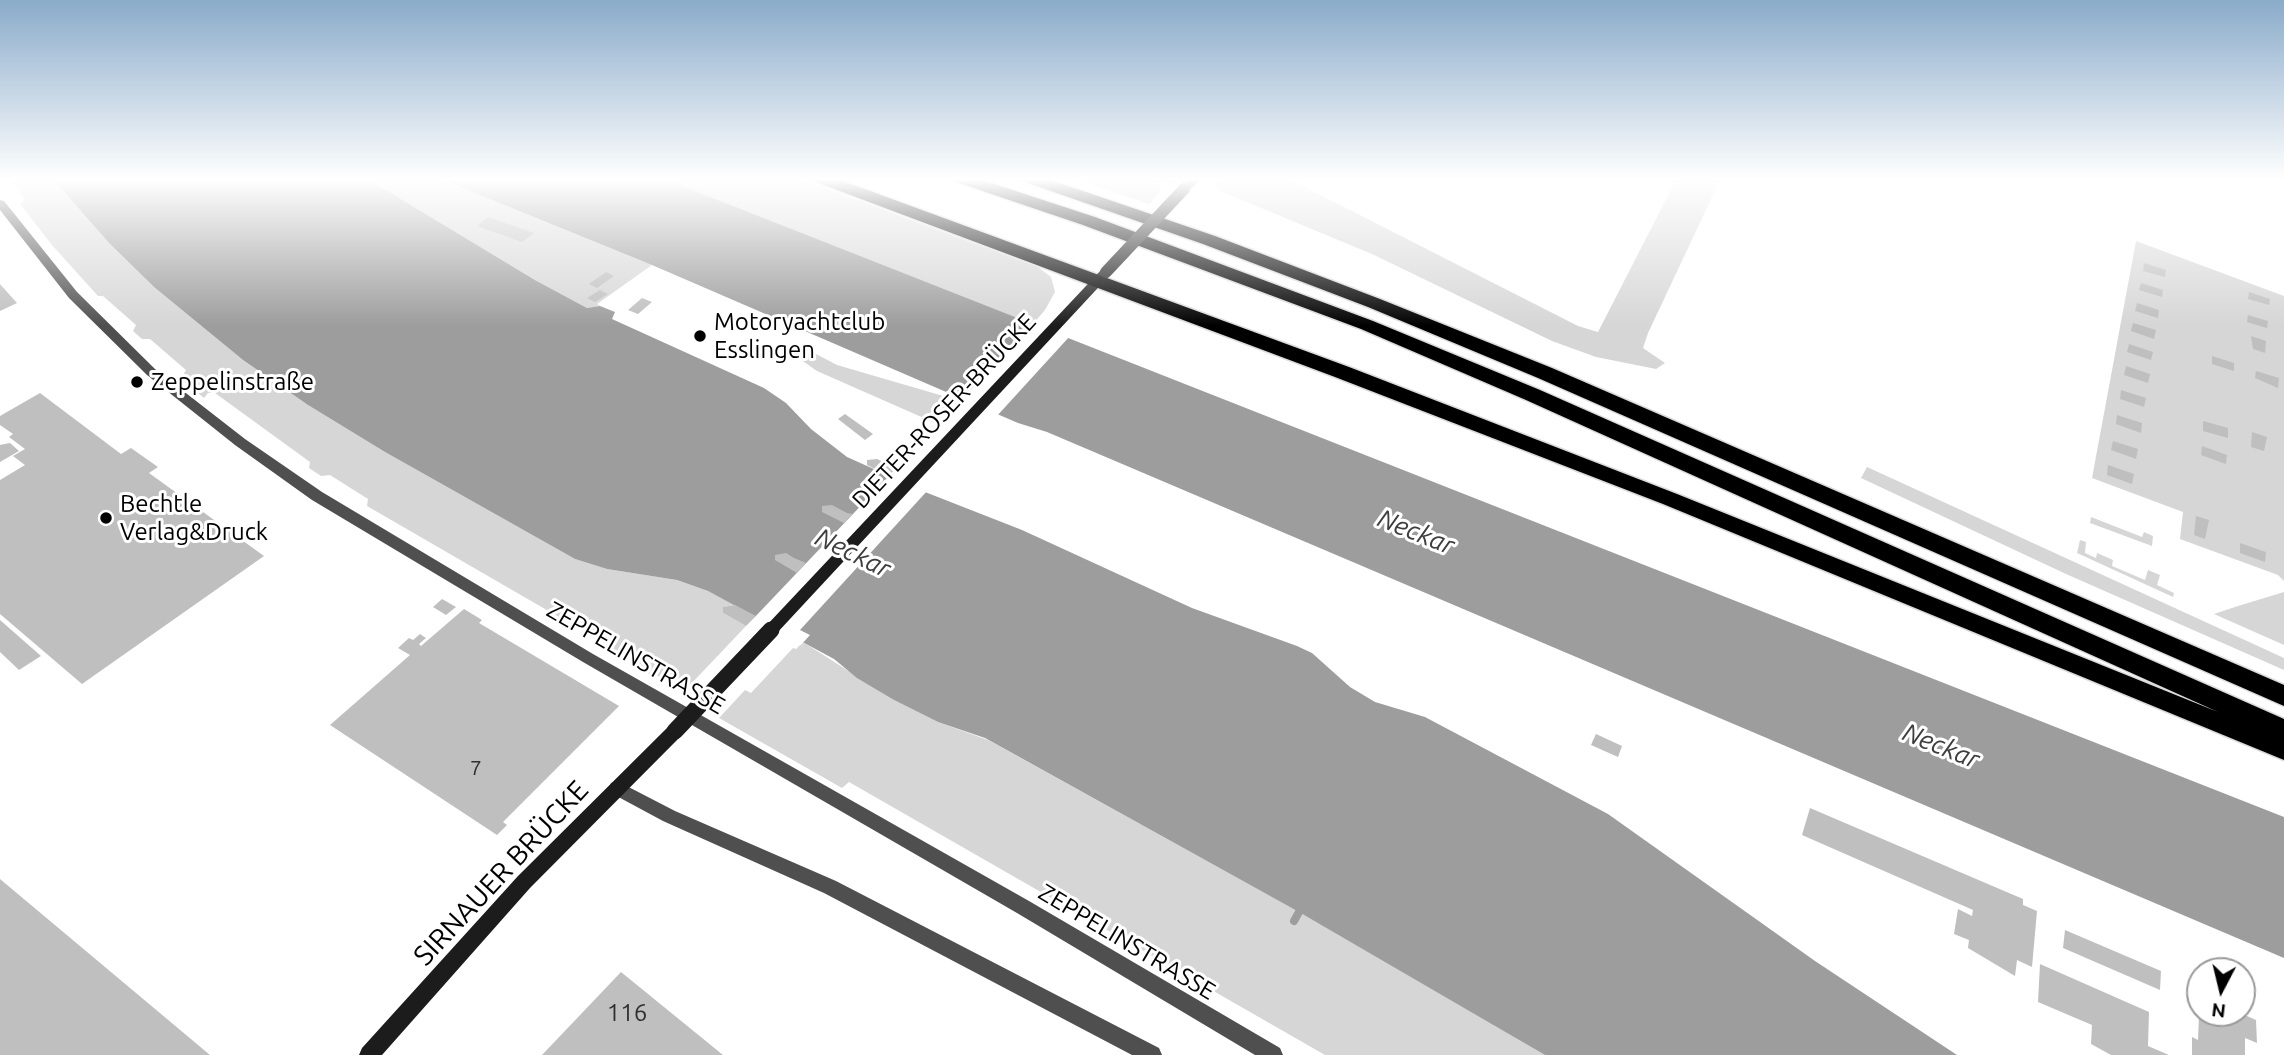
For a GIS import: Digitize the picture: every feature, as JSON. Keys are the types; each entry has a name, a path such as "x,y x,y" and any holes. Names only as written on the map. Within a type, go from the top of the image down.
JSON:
{"highway":[{"path":"961,227 1102,276 1670,499 2284,748"},
{"path":"1108,227 1367,325 1533,395 2284,730"},
{"path":"1172,227 1459,338 2284,696"}],"main road":[{"path":"1102,276 1148,227"},
{"name":"DIETER-ROSER-BRÜCKE","path":"675,731 1102,276"},
{"name":"SIRNAUER BRÜCKE","path":"369,1055 524,882 675,731"}],"street":[{"name":"ZEPPELINSTRASSE","path":"19,227 52,270 124,347 203,415 317,496 588,658 1023,907 1273,1055"},
{"path":"617,788 669,816 830,887 1153,1055"}],"shaded area":[{"path":"38,227 95,227 154,287 243,360 308,405 385,452 575,559 607,569 677,580 708,591 735,605 724,607 723,613 746,626 690,685 635,670 640,664 367,506 368,499 330,475 321,476 309,468 310,462 215,393 208,393 204,398 181,379 186,370 150,339 142,339 133,331 136,325 103,296 98,296"},
{"path":"448,227 559,227 652,265 597,304 600,306 587,308"},
{"path":"786,227 931,227 1038,267 1051,277 1055,292 1032,325"},
{"path":"1307,227 1384,227 1578,326 1598,332 1652,227 1698,227 1643,348 1665,363 1656,369 1596,357 1552,341 1372,254"},
{"path":"2136,241 2284,296 2284,581 2278,575 2180,539 2183,512 2092,478"},
{"path":"807,354 816,354 837,365 957,400 935,423 817,371 800,359"},
{"path":"1867,467 2284,658 2284,670 2066,574 1861,478"},
{"path":"2091,517 2142,537 2144,532 2153,536 2152,546 2090,523"},
{"path":"2080,540 2086,542 2085,553 2096,558 2097,553 2113,560 2112,566 2145,580 2148,570 2160,575 2157,585 2174,593 2173,597 2077,553"},
{"path":"2284,592 2284,645 2214,614 2238,606"},
{"path":"803,642 894,700 938,722 988,740 1352,941 1545,1055 1325,1055 849,782 842,788 719,718 745,690 751,693 793,648 796,649"}],"water":[{"name":"Neckar","path":"95,227 448,227 587,308 600,306 615,312 612,319 764,388 786,403 811,429 847,457 925,492 1022,530 1192,608 1312,653 1350,687 1375,702 1425,717 1608,814 1815,961 1957,1055 1545,1055 1299,912 985,738 938,722 894,700 857,678 834,659 708,591 677,580 607,569 575,559 385,452 308,405 243,360 154,287"},
{"name":"Neckar","path":"559,227 787,227 2284,817 2284,958 1047,432 1018,423"}],"pier":[{"path":"1034,323 1070,336 996,417 961,400"},
{"path":"891,474 928,490 800,630 810,635 801,645 753,619"}],"building":[{"path":"480,227 517,227 534,233 522,242"},
{"path":"2144,263 2166,270 2165,277 2143,271"},
{"path":"606,272 614,276 597,288 589,284"},
{"path":"2141,283 2163,290 2162,297 2139,290"},
{"path":"0,284 17,303 0,311"},
{"path":"600,290 608,294 595,302 587,298"},
{"path":"2249,292 2270,299 2269,305 2248,299"},
{"path":"642,298 652,302 638,314 628,310"},
{"path":"2137,303 2159,310 2158,318 2135,311"},
{"path":"2248,315 2268,321 2267,328 2247,322"},
{"path":"2133,323 2156,330 2154,339 2131,331"},
{"path":"2251,336 2266,341 2265,353 2253,349"},
{"path":"2129,344 2153,352 2151,360 2127,352"},
{"path":"2212,356 2234,363 2234,371 2212,364"},
{"path":"2126,366 2150,374 2148,383 2124,375"},
{"path":"2256,371 2279,378 2278,388 2255,378"},
{"path":"2121,390 2146,398 2144,407 2120,399"},
{"name":"Bechtle Verlag&Druck","path":"40,393 121,454 131,448 158,467 149,473 264,556 82,684 0,614 0,480 25,465 13,456 25,449 9,437 13,434 0,425 0,416"},
{"path":"845,414 873,434 865,440 838,419"},
{"path":"2117,415 2142,423 2141,433 2116,424"},
{"path":"2203,421 2228,428 2228,438 2203,431"},
{"path":"2252,432 2267,437 2264,451 2251,447"},
{"path":"2113,441 2138,449 2136,459 2111,450"},
{"path":"10,443 19,451 0,462 0,445"},
{"path":"2202,446 2227,455 2226,464 2201,455"},
{"path":"877,459 897,468 888,476 867,465 867,460"},
{"path":"2108,465 2134,474 2132,484 2107,475"},
{"path":"832,505 853,514 844,523 822,512 822,506"},
{"path":"2196,516 2209,520 2205,539 2194,535"},
{"path":"2240,543 2266,552 2265,562 2240,553"},
{"path":"786,553 806,563 797,573 775,560 775,555"},
{"path":"442,599 456,607 446,615 433,607"},
{"path":"735,605 756,616 746,626 723,613 723,607"},
{"path":"464,609 482,620 479,623 619,706 503,822 507,825 497,835 330,725 410,655 398,648 409,638 413,640 420,634 426,638 419,644 421,646"},
{"path":"0,620 41,656 19,670 0,652"},
{"path":"1596,734 1622,746 1618,757 1591,745"},
{"path":"1810,808 2023,899 2023,905 2037,911 2032,967 2017,960 2015,976 1968,948 1969,940 1954,934 1958,909 1972,916 1973,910 1802,835"},
{"path":"0,879 210,1055 0,1055"},
{"path":"2065,930 2161,971 2160,990 2063,948"},
{"path":"2040,964 2149,1012 2148,1046 2169,1055 2111,1055 2091,1044 2092,1025 2038,1002"},
{"path":"621,972 723,1055 542,1055"},
{"path":"2256,1020 2257,1043 2245,1038 2245,1055 2192,1055 2192,1037 2198,1040 2199,1027 2256,1027"}],"waterway":[{"path":"1294,921 1299,912"}],"place":[{"name":"Motoryachtclub Esslingen","path":"700,336"},
{"name":"Zeppelinstraße","path":"137,382"},
{"name":"Bechtle Verlag&Druck","path":"106,518"}]}
